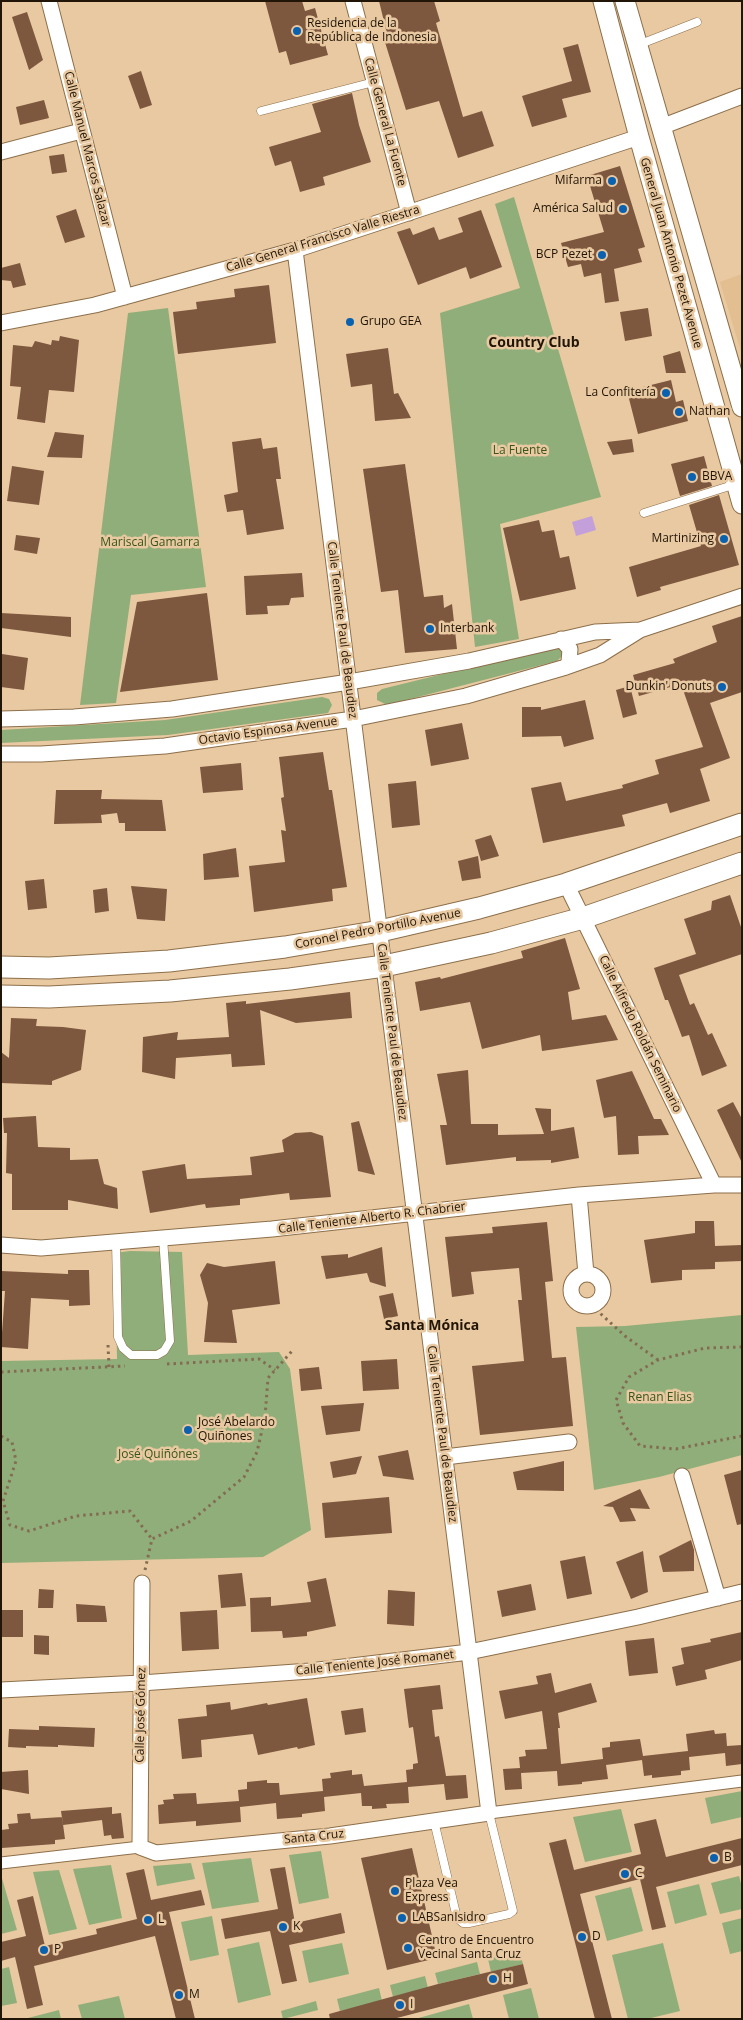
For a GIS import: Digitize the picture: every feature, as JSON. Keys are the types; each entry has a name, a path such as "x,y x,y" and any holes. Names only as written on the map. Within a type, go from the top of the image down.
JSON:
{"main road":[{"name":"Coronel Pedro Portillo Avenue","path":"1,967 50,968 169,961 285,948 380,931 480,908 566,884 742,824"},
{"path":"1,996 49,997 170,991 290,979 384,966 491,943 583,918 742,863"}],"street":[{"name":"Calle Manuel Marcos Salazar","path":"49,1 125,297"},
{"name":"Calle General La Fuente","path":"353,1 409,213"},
{"name":"General Juan Antonio Pezet Avenue","path":"603,1 639,137 742,504"},
{"name":"General Juan Antonio Pezet Avenue","path":"625,1 742,407"},
{"path":"661,127 742,96"},
{"path":"1,152 81,131"},
{"name":"Calle General Francisco Valle Riestra","path":"1,323 95,305 295,250 639,137"},
{"name":"Calle Teniente Paul de Beaudiez","path":"295,250 489,1813"},
{"name":"Octavio Espinosa Avenue","path":"1,754 42,754 165,746 353,719 466,696 566,667 600,655 640,630 742,596"},
{"name":"Octavio Espinosa Avenue","path":"1,718 74,717 172,710 349,682 469,660 595,632 640,630"},
{"path":"561,639 570,649 569,662 566,667"},
{"name":"Calle Alfredo Roldán Seminario","path":"566,884 714,1185"},
{"name":"Calle Teniente Alberto R. Chabrier","path":"1,1245 41,1248 272,1230 415,1212 579,1195 714,1185 742,1186"},
{"path":"579,1195 586,1274"},
{"path":"586,1274 596,1276 602,1284 600,1299 591,1305 581,1304 573,1297 572,1292 576,1278 586,1274"},
{"path":"445,1458 569,1442"},
{"path":"682,1476 718,1598"},
{"name":"Calle José Gómez","path":"140,1847 142,1583"},
{"name":"Calle Teniente José Romanet","path":"1,1690 141,1683 310,1671 469,1652 742,1592"},
{"path":"489,1813 742,1781"},
{"name":"Santa Cruz","path":"140,1847 156,1853 330,1836 489,1813"},
{"path":"1,1863 140,1847"}],"lane":[{"path":"638,45 697,22"},
{"path":"261,111 374,82"},
{"path":"644,513 736,484"},
{"path":"116,1241 118,1336 123,1348 131,1355 157,1354 164,1351 170,1341 163,1237"},
{"path":"434,1821 457,1918 469,1923 509,1914 513,1911 489,1813"}],"path":[{"path":"591,1305 625,1336 658,1360"},
{"path":"742,1347 704,1348 658,1360 629,1378 616,1400 623,1423 640,1446 676,1449 742,1436"},
{"path":"152,1539 191,1521 244,1477 257,1452 265,1417 268,1378 293,1350"},
{"path":"1,1436 12,1442 16,1461 3,1501 10,1525 30,1530 76,1516 130,1510 152,1539 142,1583"}],"shaded area":[{"path":"742,274 742,355 720,282"},
{"path":"592,516 596,530 576,536 572,522"}],"green space":[{"name":"La Fuente","path":"514,197 601,497 500,524 519,639 475,647 440,313 520,288 495,204"},
{"name":"Mariscal Gamarra","path":"168,308 206,587 131,595 116,703 80,705 128,313"},
{"path":"552,647 562,648 564,654 557,661 387,705 377,700 377,693 382,689"},
{"path":"322,697 329,699 332,705 328,713 168,735 1,743 1,730 165,720"},
{"name":"José Quiñónes","path":"130,1251 182,1252 188,1355 279,1352 290,1369 311,1530 263,1557 1,1563 1,1361 117,1359 115,1253"},
{"name":"Renan Elias","path":"742,1315 742,1455 659,1477 594,1490 576,1327 625,1326"},
{"path":"742,1791 742,1817 711,1824 705,1798"},
{"path":"621,1809 632,1852 585,1862 573,1817"},
{"path":"321,1851 329,1898 299,1904 289,1855"},
{"path":"251,1858 259,1902 212,1909 202,1863"},
{"path":"191,1863 195,1879 157,1886 153,1866"},
{"path":"111,1865 122,1918 89,1925 73,1869"},
{"path":"59,1870 77,1929 49,1935 33,1872"},
{"path":"1,1875 17,1930 1,1934"},
{"path":"739,1876 742,1887 742,1909 720,1914 711,1883"},
{"path":"699,1884 707,1915 675,1924 667,1892"},
{"path":"631,1887 643,1931 607,1941 595,1896"},
{"path":"212,1916 219,1955 190,1961 181,1922"},
{"path":"742,1918 742,1951 730,1954 722,1923"},
{"path":"259,1942 271,1995 238,2003 227,1949"},
{"path":"342,1943 349,1974 309,1983 302,1951"},
{"path":"663,1943 680,2011 647,2019 628,2019 612,1955"},
{"path":"519,1951 523,1964 491,1972 488,1959"},
{"path":"477,1962 480,1974 438,1984 435,1973"},
{"path":"9,1967 17,2003 1,2006 1,1969"},
{"path":"425,1976 428,1988 393,1997 390,1985"},
{"path":"379,1988 382,2001 340,2011 337,1999"},
{"path":"531,1988 539,2019 509,2019 503,1995"},
{"path":"119,1996 125,2019 82,2019 78,2005"},
{"path":"316,2001 318,2010 283,2019 281,2011"},
{"path":"469,2004 473,2019 415,2019"},
{"path":"59,2010 61,2019 24,2019"}],"building":[{"name":"Residencia de la República de Indonesia","path":"265,1 302,1 305,11 315,8 328,55 290,65 286,51 279,53"},
{"path":"379,1 434,1 440,21 436,23 463,117 482,111 494,146 458,158 439,101 406,110 384,39 388,38"},
{"path":"27,12 43,60 29,70 12,17"},
{"path":"578,44 591,92 562,99 567,117 532,127 522,96 572,81 563,48"},
{"path":"141,71 152,105 140,109 128,76"},
{"path":"352,93 359,125 371,162 323,177 325,185 300,192 291,161 275,166 269,147 321,132 312,104"},
{"path":"44,100 49,118 20,125 16,107"},
{"path":"64,154 67,172 52,174 49,156"},
{"path":"620,166 645,247 638,249 642,262 614,269 619,301 605,303 601,273 584,277 581,264 568,267 561,243 604,232 587,176"},
{"path":"76,209 85,237 65,243 56,216"},
{"path":"481,210 502,267 470,279 466,267 418,285 397,232 410,228 413,235 434,227 439,240 463,232 458,218"},
{"path":"20,263 26,285 13,288 11,281 1,280 1,268"},
{"path":"269,285 276,343 178,354 173,312 197,309 196,302 235,297 234,289"},
{"path":"648,308 652,336 625,341 620,312"},
{"path":"60,336 79,340 74,392 49,390 45,423 17,419 21,387 10,386 13,345 32,347 35,341 51,345 52,340 59,341"},
{"path":"388,348 394,394 398,393 411,418 375,421 372,384 351,387 346,354"},
{"path":"680,351 686,373 666,373 663,356"},
{"path":"671,380 676,402 683,400 688,421 638,434 627,391"},
{"path":"55,432 84,435 82,458 47,457"},
{"path":"261,438 263,449 277,447 281,479 276,479 284,529 247,535 243,510 227,512 224,495 238,492 232,442"},
{"path":"632,439 634,452 613,455 607,442"},
{"name":"BBVA","path":"704,456 712,486 680,496 671,464"},
{"path":"405,464 424,597 443,595 444,608 452,604 457,649 405,653 398,590 381,592 363,469"},
{"path":"12,466 44,471 39,505 7,501"},
{"path":"719,495 739,565 660,587 661,590 637,597 629,567 701,546 689,505"},
{"path":"539,520 542,532 554,530 560,558 569,556 576,589 520,601 503,528"},
{"path":"16,535 40,538 37,554 14,550"},
{"path":"302,573 304,597 291,598 289,605 267,606 268,614 246,615 244,576"},
{"path":"207,593 218,680 120,692 137,602"},
{"path":"1,613 71,617 71,637 1,628"},
{"path":"742,616 742,692 710,703 730,758 700,769 710,801 670,813 667,803 622,815 625,826 543,843 531,788 561,782 566,801 623,788 622,785 659,774 655,760 703,747 681,684 639,696 633,675 675,663 673,659 717,642 712,626"},
{"path":"2,654 28,658 24,690 1,687"},
{"path":"630,686 637,714 623,718 616,690"},
{"path":"585,700 594,739 564,747 561,736 522,737 522,707 541,707 541,710"},
{"path":"462,723 469,759 431,766 425,730"},
{"path":"323,752 329,790 332,790 347,887 332,889 333,901 254,912 249,866 285,862 281,830 286,831 281,798 284,797 279,757"},
{"path":"241,763 243,790 203,793 200,767"},
{"path":"416,781 420,825 392,828 388,784"},
{"path":"56,790 102,790 101,799 162,800 166,831 125,831 125,823 119,823 117,813 101,815 102,823 54,824"},
{"path":"491,835 499,856 481,861 475,840"},
{"path":"236,848 239,877 204,880 203,854"},
{"path":"478,856 481,878 462,881 458,861"},
{"path":"44,879 47,908 28,910 25,881"},
{"path":"131,886 167,889 165,921 137,919"},
{"path":"107,888 109,911 95,913 93,890"},
{"path":"730,895 742,930 742,954 679,975 690,1005 694,1003 708,1035 712,1033 727,1066 702,1076 689,1035 682,1037 668,1000 665,1000 654,968 696,954 684,919 711,910 712,901"},
{"path":"565,938 580,989 568,992 572,1020 606,1015 618,1040 542,1051 540,1035 482,1049 470,1002 420,1011 415,982 440,977 441,979 523,958 521,951"},
{"path":"350,992 352,1018 296,1023 260,1010 265,1065 232,1067 231,1054 176,1058 175,1079 142,1072 143,1037 178,1032 177,1040 229,1037 226,1003 246,1001 246,1004"},
{"path":"11,1018 37,1019 36,1026 86,1030 81,1070 52,1081 52,1085 1,1083 1,1052 9,1058"},
{"path":"468,1070 471,1124 498,1124 498,1135 544,1134 535,1108 551,1109 551,1131 574,1127 579,1158 551,1163 551,1160 516,1161 516,1157 446,1165 440,1125 447,1125 437,1074"},
{"path":"632,1071 654,1119 661,1119 669,1135 638,1136 639,1154 618,1155 616,1116 604,1118 596,1080"},
{"path":"733,1102 742,1119 742,1163 717,1110"},
{"path":"36,1116 38,1147 70,1148 70,1160 98,1159 104,1184 117,1188 118,1209 68,1200 68,1210 12,1210 12,1174 6,1173 7,1133 4,1133 3,1118"},
{"path":"359,1121 375,1175 358,1171 351,1123"},
{"path":"311,1132 323,1136 331,1197 290,1200 289,1193 240,1199 240,1205 206,1208 205,1204 150,1213 142,1171 185,1164 187,1179 252,1175 250,1157 284,1152 282,1140 295,1133"},
{"path":"695,1221 714,1221 715,1246 742,1245 742,1261 715,1262 715,1269 682,1270 682,1280 651,1283 644,1240 695,1233"},
{"path":"547,1222 553,1281 545,1282 552,1358 566,1357 573,1426 480,1435 472,1366 524,1361 518,1300 522,1300 519,1268 471,1272 474,1294 452,1297 445,1237 493,1233 492,1227"},
{"path":"382,1247 386,1287 370,1282 367,1273 326,1279 321,1256 348,1254 348,1258"},
{"path":"275,1261 280,1304 232,1310 237,1343 204,1342 208,1303 200,1275 207,1263 224,1267"},
{"path":"68,1270 89,1270 90,1305 69,1306 69,1300 31,1298 28,1349 1,1347 5,1291 1,1291 1,1271 68,1274"},
{"path":"393,1293 398,1316 384,1319 379,1296"},
{"path":"397,1359 399,1389 363,1391 361,1361"},
{"path":"319,1367 322,1389 301,1391 299,1369"},
{"path":"364,1403 360,1431 326,1435 321,1406"},
{"path":"408,1450 414,1480 383,1476 378,1456"},
{"path":"362,1456 356,1474 333,1478 330,1462"},
{"path":"564,1461 564,1491 517,1490 513,1472"},
{"path":"742,1470 742,1524 737,1525 724,1475"},
{"path":"640,1489 650,1509 630,1508 636,1521 620,1522 613,1507 603,1506"},
{"path":"389,1497 392,1533 325,1538 322,1503"},
{"path":"691,1540 694,1550 694,1571 663,1572 659,1556"},
{"path":"643,1551 648,1592 631,1599 616,1562"},
{"path":"585,1556 592,1594 567,1599 560,1561"},
{"path":"242,1573 246,1606 221,1608 218,1575"},
{"path":"326,1578 336,1626 307,1632 307,1636 283,1638 282,1631 251,1632 250,1598 271,1597 271,1606 311,1602 307,1582"},
{"path":"531,1584 536,1610 502,1617 497,1591"},
{"path":"39,1589 54,1590 53,1608 38,1608"},
{"path":"388,1590 415,1592 414,1626 387,1624"},
{"path":"76,1604 105,1606 107,1622 77,1622"},
{"path":"1,1610 23,1610 23,1637 1,1637"},
{"path":"217,1610 219,1649 182,1651 180,1612"},
{"path":"742,1632 742,1660 705,1670 707,1679 676,1686 672,1667 684,1664 681,1648 711,1642 710,1639"},
{"path":"34,1635 49,1636 49,1655 34,1654"},
{"path":"654,1638 658,1673 629,1676 625,1641"},
{"path":"551,1673 555,1693 591,1683 597,1702 558,1713 561,1764 603,1759 602,1748 610,1747 610,1742 640,1739 643,1756 688,1751 686,1734 714,1730 715,1734 726,1733 727,1746 742,1745 742,1764 726,1766 725,1753 689,1757 690,1770 681,1771 681,1775 652,1778 652,1775 644,1776 642,1760 606,1765 608,1779 558,1786 557,1771 521,1773 522,1789 505,1790 503,1769 520,1768 519,1757 526,1756 525,1750 547,1749 542,1711 505,1719 499,1691 538,1684 536,1676"},
{"path":"440,1685 443,1709 432,1710 435,1737 439,1736 446,1776 466,1775 468,1798 446,1800 444,1784 408,1787 409,1803 386,1804 387,1808 372,1809 372,1806 362,1806 361,1793 324,1797 325,1811 302,1814 302,1817 277,1819 276,1803 240,1807 241,1822 196,1826 196,1821 159,1824 158,1805 164,1804 163,1800 174,1799 173,1794 196,1793 197,1804 239,1801 238,1790 247,1789 247,1782 267,1780 267,1783 279,1783 280,1795 323,1791 322,1779 331,1778 330,1773 352,1770 352,1775 362,1774 364,1786 407,1782 406,1770 413,1769 413,1764 418,1763 413,1727 409,1728 404,1689"},
{"path":"307,1698 315,1745 258,1755 253,1734 201,1740 202,1757 182,1759 178,1719 207,1716 206,1705 230,1702 231,1710"},
{"path":"363,1708 366,1732 345,1735 341,1711"},
{"path":"39,1726 95,1728 94,1747 58,1745 58,1747 8,1747 9,1729 39,1730"},
{"path":"28,1770 29,1794 1,1789 1,1772"},
{"path":"112,1807 112,1814 121,1813 124,1838 112,1839 111,1835 104,1836 102,1820 63,1825 61,1811"},
{"path":"30,1813 31,1819 62,1817 65,1839 55,1840 55,1844 2,1848 1,1830 9,1829 8,1824 18,1823 17,1814"},
{"path":"656,1819 666,1857 742,1838 742,1865 656,1887 666,1927 652,1930 640,1879 580,1894 612,2019 595,2019 549,1843 566,1839 574,1870 641,1854 634,1824"},
{"name":"Plaza Vea Express","path":"412,1848 437,1958 387,1970 361,1858"},
{"name":"K","path":"285,1867 295,1923 341,1913 345,1933 289,1945 297,1981 282,1984 270,1931 225,1939 221,1919 278,1909 270,1869"},
{"path":"144,1869 151,1900 201,1890 205,1905 169,1912 195,2019 176,2019 155,1936 34,1966 43,2005 27,2009 15,1957 1,1961 1,1942 26,1936 17,1900 33,1896 45,1946 97,1934 96,1929 137,1919 126,1873"},
{"path":"523,1964 528,1984 393,2019 330,2019 329,2014 438,1984"}],"place":[{"name":"Residencia de la República de Indonesia","path":"297,31"},
{"name":"Mifarma","path":"612,181"},
{"name":"América Salud","path":"623,209"},
{"name":"BCP Pezet","path":"602,255"},
{"name":"Grupo GEA","path":"350,322"},
{"name":"La Confitería","path":"666,393"},
{"name":"Nathan","path":"679,412"},
{"name":"BBVA","path":"692,477"},
{"name":"Martinizing","path":"724,539"},
{"name":"Interbank","path":"430,629"},
{"name":"Dunkin' Donuts","path":"722,687"},
{"name":"José Abelardo Quiñones","path":"188,1430"},
{"name":"B","path":"714,1858"},
{"name":"C","path":"625,1874"},
{"name":"Plaza Vea Express","path":"395,1891"},
{"name":"LABSanIsidro","path":"402,1918"},
{"name":"L","path":"148,1920"},
{"name":"K","path":"283,1927"},
{"name":"D","path":"582,1937"},
{"name":"Centro de Encuentro Vecinal Santa Cruz","path":"408,1948"},
{"name":"P","path":"44,1950"},
{"name":"H","path":"493,1979"},
{"name":"M","path":"179,1995"},
{"name":"I","path":"400,2005"}],"district":[{"name":"Country Club","path":"534,343"},
{"name":"Santa Mónica","path":"432,1326"}]}
